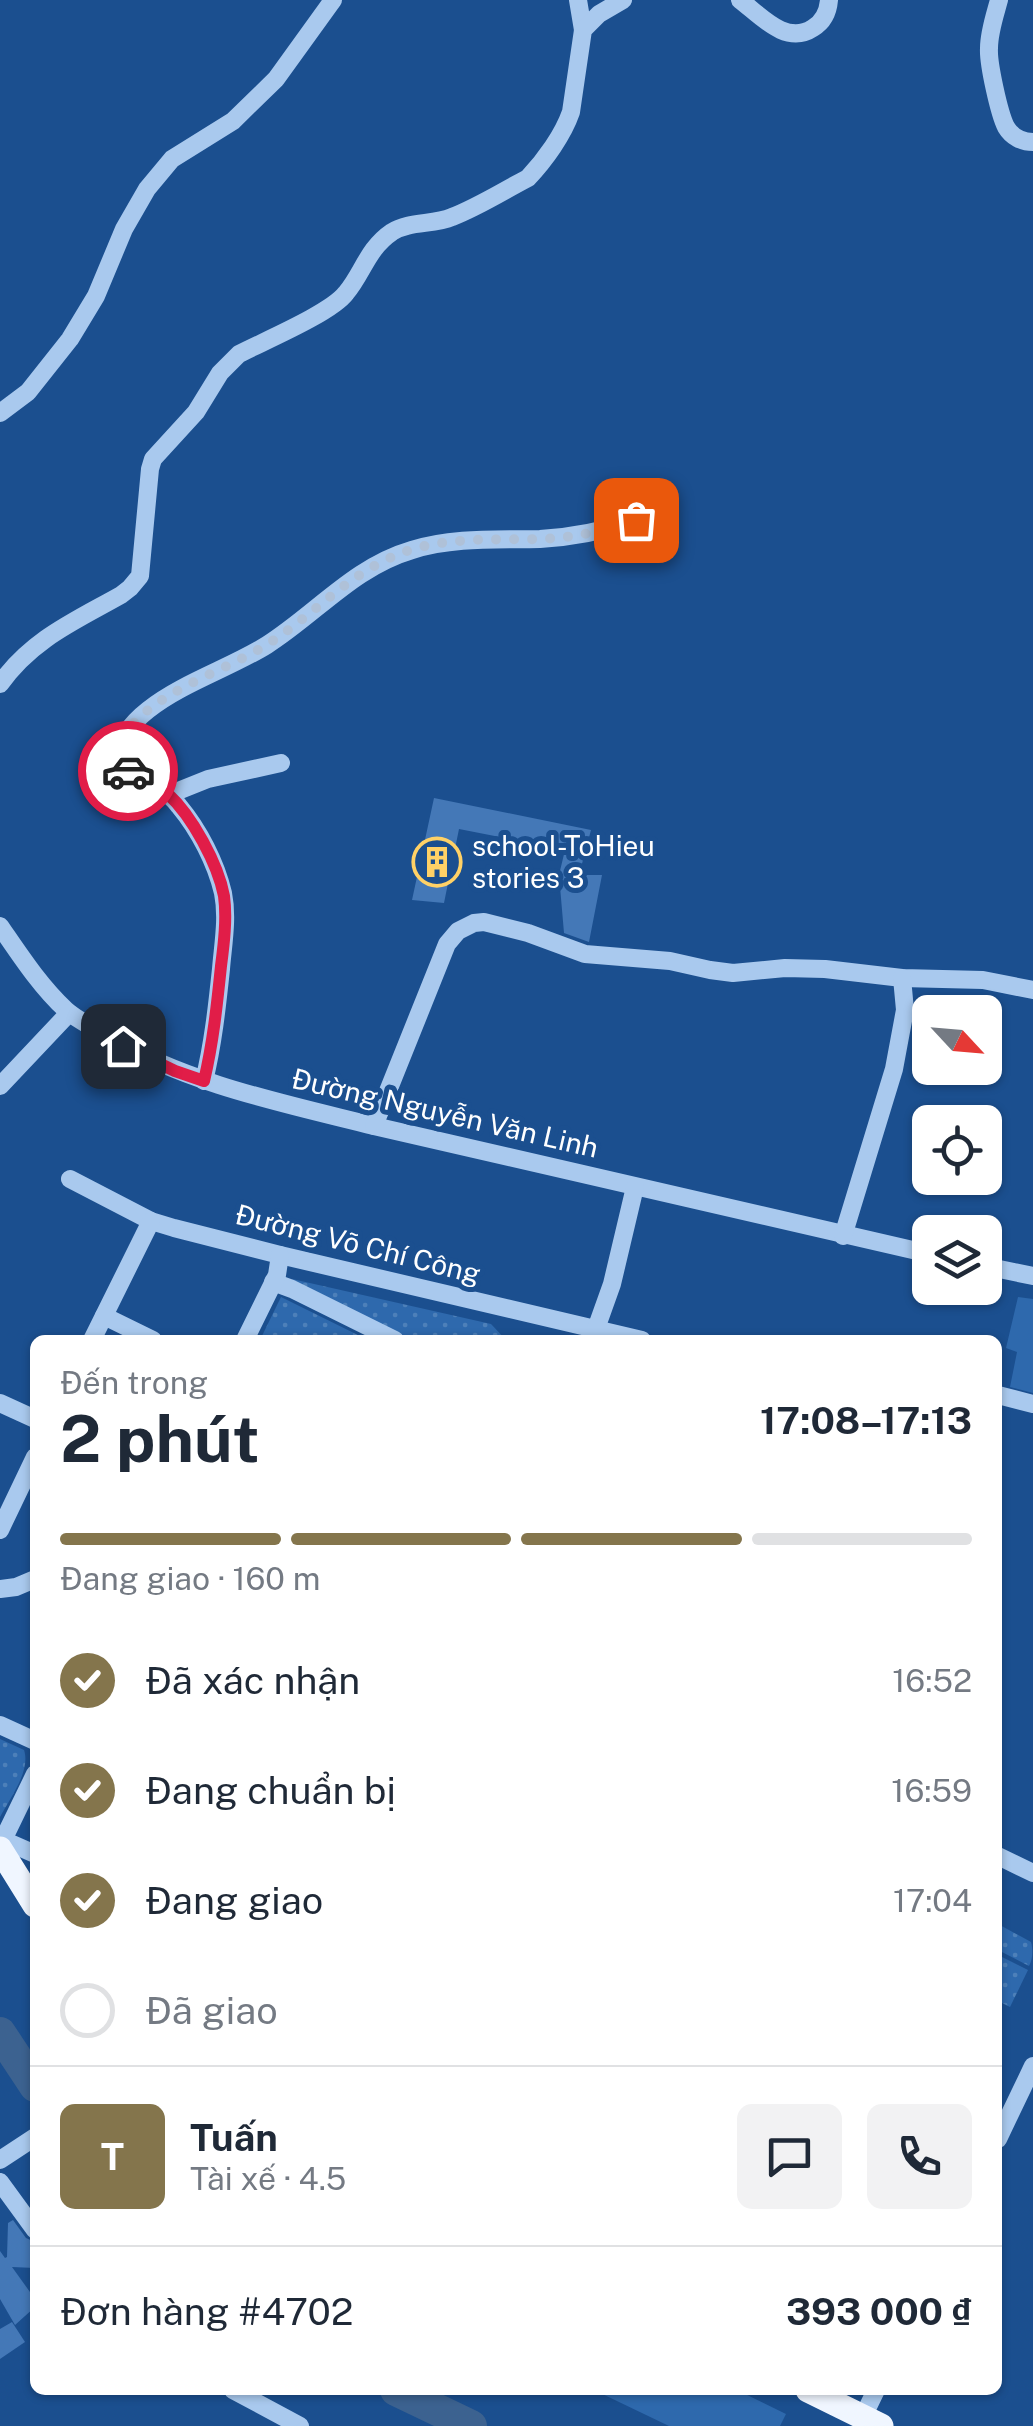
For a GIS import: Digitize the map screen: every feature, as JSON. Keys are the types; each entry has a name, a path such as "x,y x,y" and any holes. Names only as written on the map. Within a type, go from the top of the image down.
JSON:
{"main road":[{"path":"1,1843 30,1896"},
{"path":"818,2395 872,2422"}],"street":[{"path":"0,412 28,392 70,339 96,296 124,229 147,189 172,159 233,121 276,79 333,0"},
{"path":"0,684 38,642 122,595 140,576 153,459 196,412 229,362 334,305 348,292 366,259 393,232 452,218 528,178 536,169 572,112 584,30 578,0"},
{"path":"584,30 599,14 623,0"},
{"path":"740,0 782,32 796,34 810,31 822,20 829,0"},
{"path":"999,0 989,47 990,66 1006,126 1014,137 1033,142"},
{"path":"204,1081 225,931 224,898 207,850 178,805 168,794 125,768 120,757 124,735 168,697 272,642 354,577 380,562 414,549 458,542 576,536 636,520"},
{"path":"168,794 208,779 280,762"},
{"path":"374,1126 447,944 458,931 474,923 498,924 584,954 670,961 733,972 807,968 902,978 983,980 1033,990"},
{"name":"Đường Nguyễn Văn Linh","path":"0,926 69,1013 123,1046 175,1071 374,1126 912,1250"},
{"path":"843,1236 894,1070 905,1010 902,978"},
{"path":"0,1086 69,1013"},
{"name":"Đường Võ Chí Công","path":"70,1179 151,1221 594,1335"},
{"path":"594,1335 612,1284 636,1187"},
{"path":"94,1335 151,1221"},
{"path":"247,1335 277,1276 280,1256"},
{"path":"1002,1270 1033,1276"},
{"path":"273,1282 386,1335"},
{"path":"104,1316 143,1335"},
{"path":"1002,1397 1033,1404"},
{"path":"0,1403 30,1417"},
{"path":"0,1530 30,1467"},
{"path":"0,1589 30,1581"},
{"path":"0,1724 30,1739"},
{"path":"30,1784 1,1843 30,1852"},
{"path":"1002,1858 1033,1874"},
{"path":"1002,2131 1033,2066"},
{"path":"2,2159 30,2140"},
{"path":"0,2182 30,2223"},
{"path":"243,2395 300,2426"},
{"path":"872,2422 875,2395"}],"shaded area":[{"path":"292,1279 491,1324 501,1335 397,1335 294,1285"},
{"path":"281,1297 358,1335 262,1335"},
{"path":"1018,1297 1033,1299 1033,1393 1010,1387 1017,1352 1006,1348"},
{"path":"0,1739 24,1750 25,1767 0,1817"},
{"path":"1002,1926 1031,1942 1029,1966 1002,1952"},
{"path":"1002,1957 1028,1970 1010,2007 1002,2003"},
{"path":"604,2395 747,2395 786,2414 780,2426 669,2426"}],"building":[{"name":"school-ToHieu stories 3","path":"434,798 591,830 579,875 602,875 589,942 564,933 559,875 565,850 459,829 444,903 412,900"},
{"path":"13,2220 30,2240 30,2268 12,2267 30,2292 30,2312 15,2325 0,2299 0,2251 7,2257 8,2223"},
{"path":"12,2322 25,2342 0,2359 0,2329"}],"waterway":[{"path":"0,2033 30,2078"},
{"path":"406,2395 471,2426"}],"way so far":[{"path":"128,771 120,757 120,746 124,735 149,710 272,642 354,577 380,562 414,549 458,542 576,536 636,520"}],"place":[{"name":"school-ToHieu stories 3","path":"437,862"}],"route":[{"path":"123,1046 204,1081 213,1040 225,931 224,898 207,850 168,794 128,771"}]}
